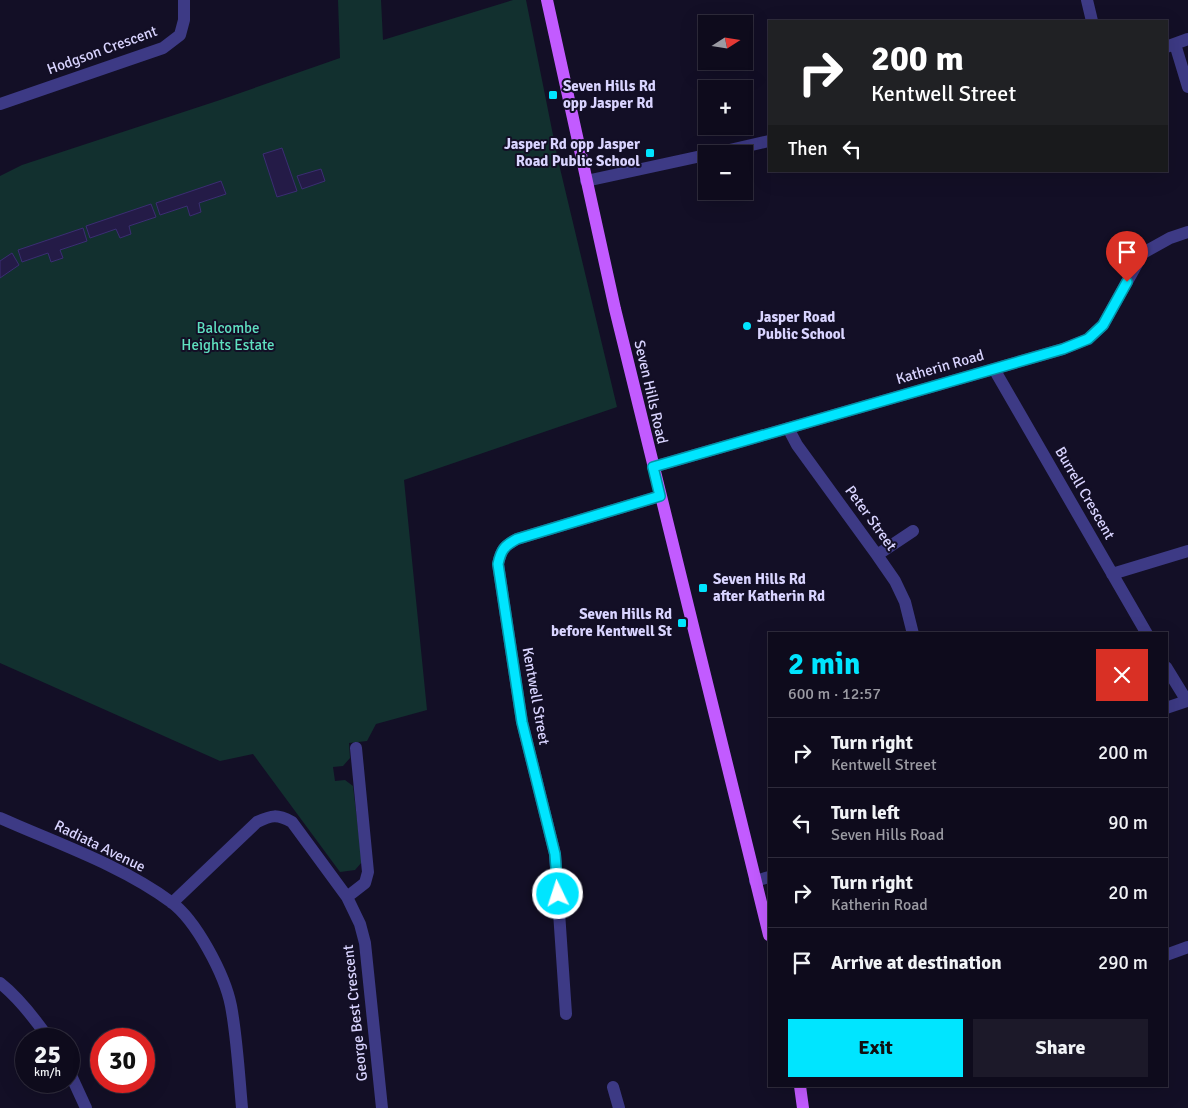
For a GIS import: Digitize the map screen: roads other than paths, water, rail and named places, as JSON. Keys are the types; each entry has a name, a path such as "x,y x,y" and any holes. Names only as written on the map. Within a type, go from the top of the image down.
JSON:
{"main road":[{"name":"Seven Hills Road","path":"547,0 615,310 768,930"},
{"path":"800,1087 804,1108"}],"street":[{"name":"Hodgson Crescent","path":"0,104 163,48 180,35 184,20 184,0"},
{"path":"1087,0 1092,20"},
{"path":"1188,39 1171,45 1188,87"},
{"path":"753,145 768,142"},
{"path":"586,181 698,157"},
{"name":"Katherin Road","path":"653,467 1063,349 1088,339 1103,325 1144,253 1170,238 1188,232"},
{"name":"Burrell Crescent","path":"994,369 1146,632"},
{"name":"Peter Street","path":"788,428 798,445 877,554 902,595 912,632"},
{"name":"Kentwell Street","path":"566,1014 555,854 522,722 498,564 500,554 506,545 517,539 660,496"},
{"path":"877,554 912,531"},
{"path":"1112,574 1188,551"},
{"path":"1168,670 1186,701 1168,707"},
{"path":"347,897 364,882 368,872 356,748"},
{"name":"George Best Crescent","path":"172,902 256,822 267,817 280,815 292,822 347,897 360,924 365,943 382,1108"},
{"name":"Radiata Avenue","path":"0,818 120,871 172,902 190,923 208,949 221,975 231,1005 242,1108"},
{"path":"755,882 768,877"},
{"path":"1168,954 1188,947"},
{"path":"0,983 8,989 41,1028"},
{"path":"613,1087 619,1108"},
{"path":"79,1093 86,1108"}],"place":[{"name":"Seven Hills Rd opp Jasper Rd","path":"553,95"},
{"name":"Jasper Rd opp Jasper Road Public School","path":"650,153"},
{"name":"Jasper Road Public School","path":"747,326"},
{"name":"Seven Hills Rd after Katherin Rd","path":"703,588"},
{"name":"Seven Hills Rd before Kentwell St","path":"682,623"}],"park label":[{"name":"Balcombe Heights Estate","path":"228,336"}]}
